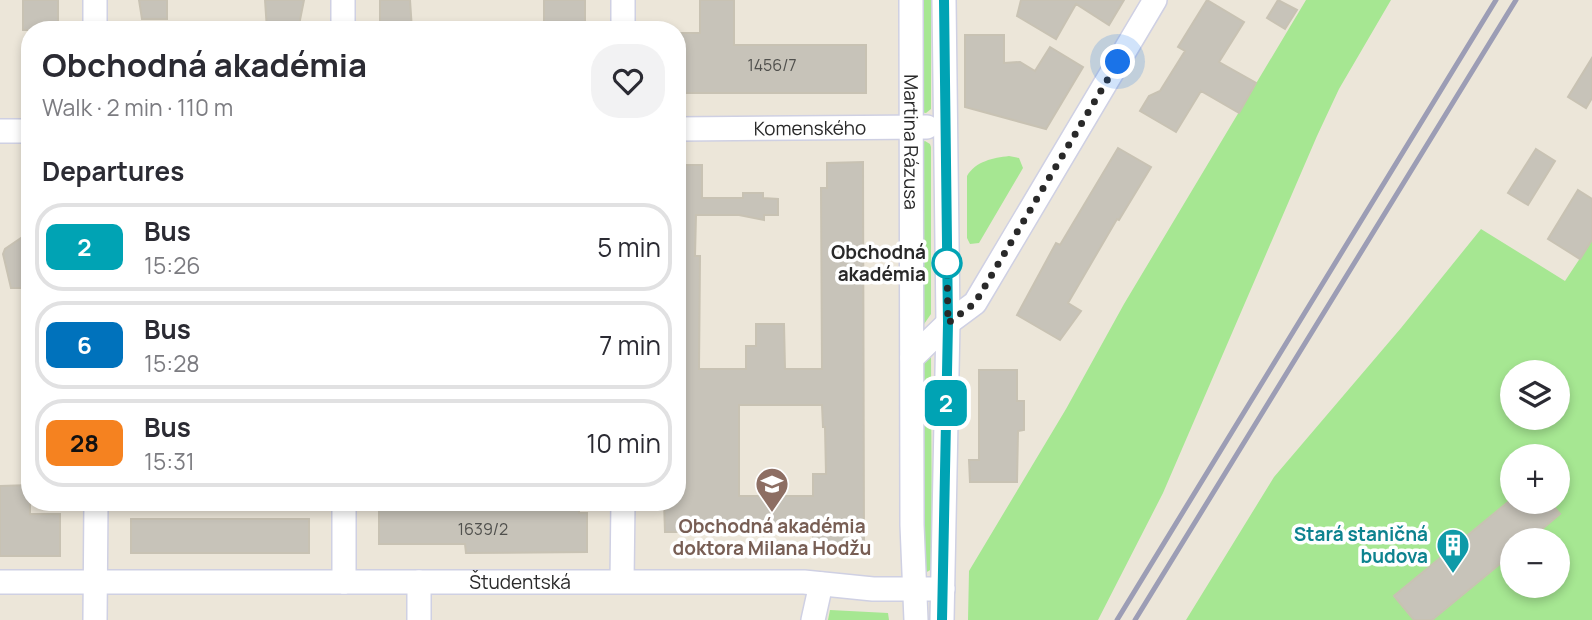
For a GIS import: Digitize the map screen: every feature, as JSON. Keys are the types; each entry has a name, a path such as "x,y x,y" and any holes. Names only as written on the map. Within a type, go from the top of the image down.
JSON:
{"street":[{"path":"95,0 95,21"},
{"path":"342,0 342,21"},
{"path":"623,0 623,21"},
{"name":"Martina Rázusa","path":"911,0 913,589 916,620"},
{"name":"Martina Rázusa","path":"942,620 948,323 944,0"},
{"path":"912,358 948,323 975,303 1155,0"},
{"name":"Komenského","path":"686,129 944,126"},
{"path":"0,131 21,131"},
{"path":"95,620 96,511"},
{"path":"344,511 344,582"},
{"path":"622,581 623,511"},
{"name":"Študentská","path":"0,582 622,581 943,589"},
{"path":"419,582 419,620"},
{"path":"813,620 821,584"}],"green space":[{"path":"918,0 931,0 931,109 926,113 920,112"},
{"path":"1306,0 1391,0 1339,89 1163,493 1098,620 968,620 969,571 1066,409 1124,304"},
{"path":"925,141 931,147 931,314 922,327 922,142"},
{"path":"1009,156 1019,158 1023,168 979,243 970,244 967,238 967,176 980,164"},
{"path":"1481,229 1565,281 1592,240 1592,620 1186,620 1274,477"},
{"path":"931,355 932,569 925,573 922,572 920,372"},
{"path":"830,610 888,613 889,620 828,620"}],"building":[{"path":"23,0 58,0 58,21 23,21"},
{"path":"139,0 167,0 167,19 142,19"},
{"path":"265,0 304,0 300,21 266,21"},
{"path":"380,0 410,0 411,21 380,21"},
{"path":"544,0 585,0 585,21 544,21"},
{"path":"700,0 734,0 734,45 866,45 866,93 686,93 686,33 700,33"},
{"path":"1021,0 1124,0 1109,25 1076,4 1056,39 1017,16"},
{"path":"1207,0 1244,22 1219,62 1256,83 1239,113 1201,91 1176,132 1140,111 1149,96 1160,91 1185,51 1178,47"},
{"path":"1278,0 1297,10 1285,29 1267,18"},
{"path":"965,35 1004,35 1004,63 1020,62 1035,71 1050,47 1083,67 1046,129 965,107"},
{"path":"1592,58 1592,98 1586,108 1568,97"},
{"path":"1118,148 1151,167 1068,303 1081,311 1060,340 1017,315 1056,243 1060,245"},
{"path":"1536,149 1555,161 1528,205 1508,193"},
{"path":"863,162 864,545 813,545 813,532 665,532 664,511 686,511 686,165 702,165 702,198 743,198 743,193 763,193 763,198 778,199 778,215 764,215 764,220 739,215 696,215 695,256 700,256 699,369 746,369 746,346 756,346 756,324 784,324 785,369 822,369 821,188 827,188 827,163","holes":["739,405 822,405 826,474 813,474 813,496 739,496"]},
{"path":"1578,190 1592,199 1592,240 1580,259 1548,239"},
{"path":"21,238 21,288 11,288 3,254 5,249"},
{"path":"979,370 1017,370 1017,401 1024,401 1024,430 1018,431 1017,482 970,482 969,460 979,460"},
{"path":"21,485 21,511 30,511 30,514 60,514 60,556 0,556 0,486"},
{"name":"Stará staničná budova","path":"1500,509 1500,514 1560,514 1543,528 1500,528 1500,564 1432,620 1414,620 1394,596"},
{"path":"379,511 587,513 587,552 466,553 465,544 379,544"},
{"path":"131,519 309,519 309,553 131,553"}],"railway":[{"path":"1117,620 1496,0"},
{"path":"1135,620 1516,0"}],"bus line":[{"name":"2","path":"942,620 948,323 944,0"}],"place":[{"name":"Obchodná akadémia","path":"947,263"},
{"name":"Obchodná akadémia doktora Milana Hodžu","path":"772,514"},
{"name":"Stará staničná budova","path":"1453,575"}],"route":[{"path":"947,263 948,323 975,303 1118,62"}]}
